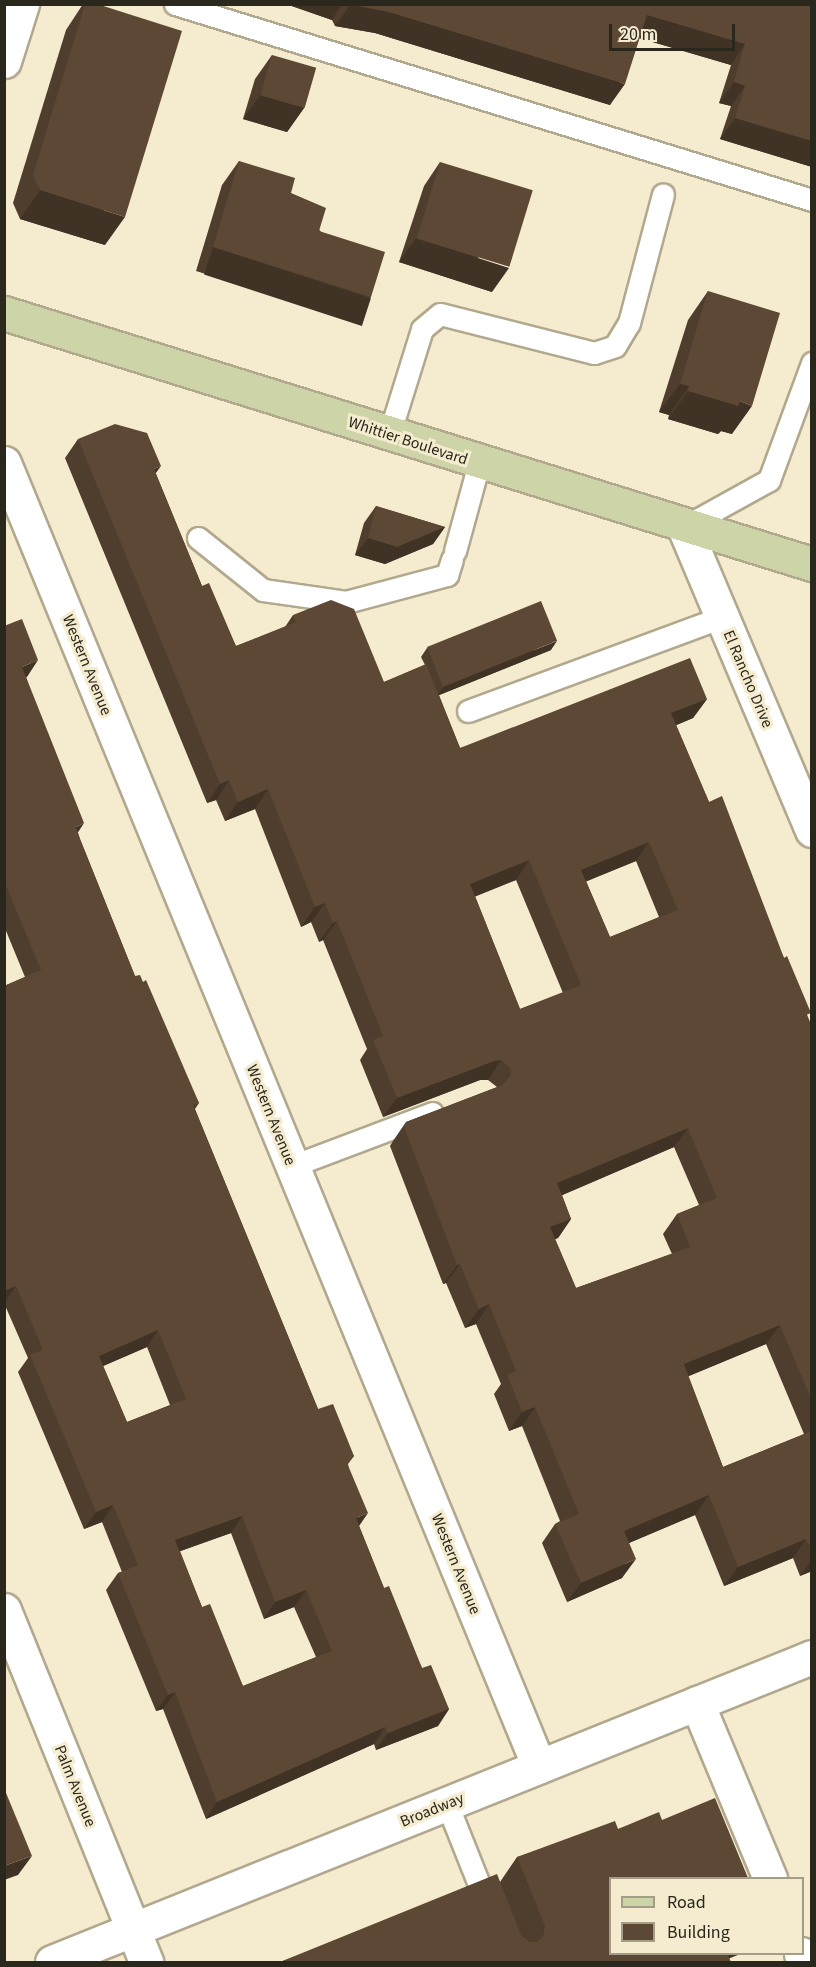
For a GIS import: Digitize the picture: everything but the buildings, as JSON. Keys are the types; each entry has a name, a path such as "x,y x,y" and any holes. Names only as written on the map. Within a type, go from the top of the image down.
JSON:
{"main road":[{"name":"Whittier Boulevard","path":"4,314 684,527 812,564"}],"street":[{"path":"4,61 22,4"},
{"name":"Western Avenue","path":"4,463 539,1767"},
{"name":"El Rancho Drive","path":"684,527 812,830"},
{"name":"Palm Avenue","path":"4,1610 146,1962"},
{"name":"Broadway","path":"52,1962 812,1657"},
{"path":"697,1703 770,1877"}],"lane":[{"path":"175,4 812,200"},
{"path":"389,435 422,329 440,314 594,353 615,346 629,323 663,194"},
{"path":"684,527 769,480 812,363"},
{"path":"198,538 262,590 346,602 447,575 479,463"},
{"path":"468,711 722,617"},
{"path":"292,1166 453,1104"},
{"path":"447,1804 510,1962"}]}
